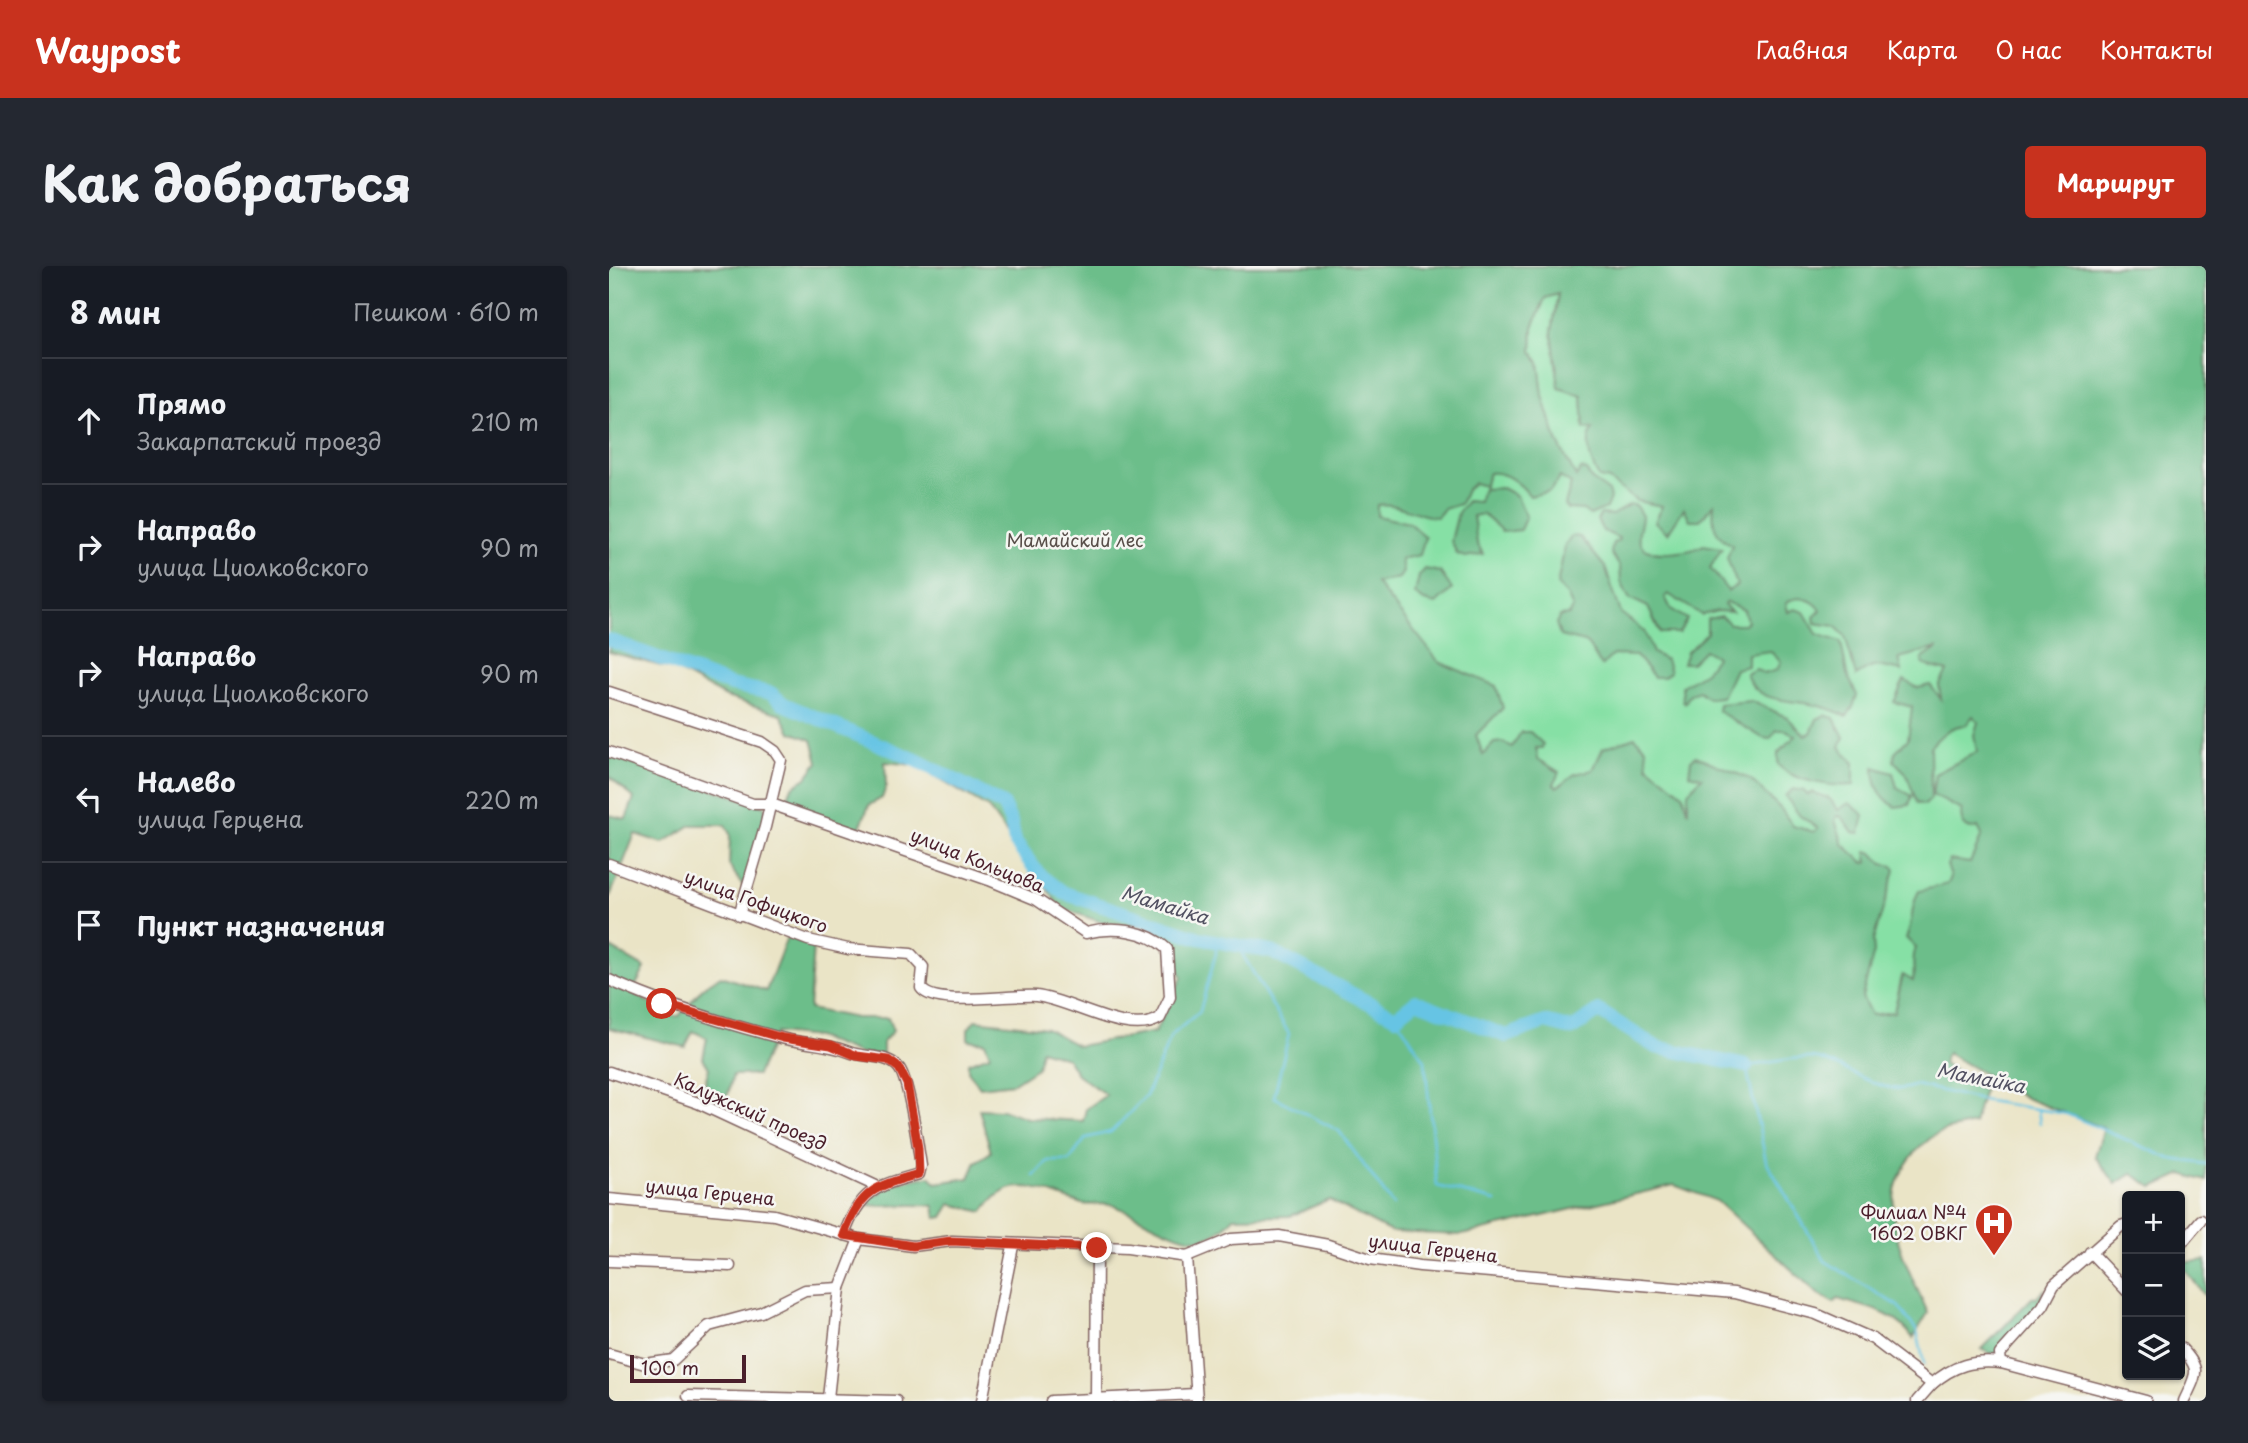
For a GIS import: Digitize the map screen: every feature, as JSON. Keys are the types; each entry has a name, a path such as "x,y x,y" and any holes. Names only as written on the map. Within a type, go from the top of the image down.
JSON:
{"street":[{"path":"609,692 762,742 775,751 781,760 739,915"},
{"name":"улица Кольцова","path":"609,752 753,804 771,804 915,852 1037,900 1086,933 1104,928 1154,937 1167,949 1170,997 1160,1017 1152,1022"},
{"name":"улица Гофицкого","path":"609,864 739,915 821,943 911,954 923,967 921,988 933,997 964,999 1015,994 1049,998 1135,1026 1152,1022"},
{"path":"609,980 662,1004 783,1038 831,1045 857,1056 888,1060 899,1068 907,1084 921,1166 919,1174 876,1186 860,1201 844,1235"},
{"name":"Калужский проезд","path":"609,1072 698,1103 876,1186"},
{"name":"улица Герцена","path":"609,1199 774,1215 859,1239 913,1246 951,1241 1013,1246 1128,1248 1187,1257 1231,1239 1279,1236 1328,1245 1370,1259 1420,1266 1734,1293 1816,1314 1873,1339 1932,1384"},
{"path":"2185,1239 2201,1220"},
{"path":"2001,1363 2000,1354 2043,1306 2054,1285 2122,1228"},
{"path":"828,1398 840,1288 859,1239"},
{"path":"982,1401 1013,1246"},
{"path":"1096,1399 1097,1248"},
{"path":"2090,1252 2122,1286"},
{"path":"1051,1401 1197,1398 1187,1257"},
{"path":"609,1261 730,1266"},
{"path":"609,1354 645,1364 673,1360 709,1326 761,1312 805,1290 840,1288"},
{"path":"2184,1401 2197,1373 2196,1363 2185,1352"},
{"path":"1917,1401 1947,1371 1969,1362 2001,1363 2146,1401"},
{"path":"688,1395 896,1401"}],"green space":[{"name":"Мамайский лес","path":"609,266 2206,266 2206,1181 2182,1174 2153,1187 2132,1174 2116,1184 2095,1156 2104,1128 2028,1099 1947,1053 1943,1063 1984,1090 1974,1124 1936,1134 1911,1157 1899,1178 1893,1199 1894,1221 1907,1267 1928,1313 1913,1338 1889,1316 1838,1299 1834,1303 1818,1294 1717,1201 1674,1185 1462,1235 1391,1232 1329,1200 1290,1216 1234,1217 1217,1233 1194,1239 1166,1230 1115,1206 1083,1204 1029,1187 1005,1191 983,1212 951,1204 943,1217 936,1218 934,1206 868,1205 870,1197 881,1193 884,1185 930,1176 936,1183 969,1178 976,1162 991,1152 979,1109 1003,1110 1027,1118 1083,1121 1086,1109 1106,1095 1077,1074 1067,1058 1041,1050 1037,1068 1014,1083 980,1087 968,1071 968,1063 990,1055 985,1042 968,1040 968,1029 975,1020 1046,1028 1078,1046 1155,1032 1182,977 1168,942 1146,926 1101,922 1061,908 988,808 915,765 885,762 886,787 882,798 869,805 860,827 848,827 785,804 792,787 806,778 818,762 812,740 791,732 781,714 726,697 676,670 609,652","holes":["1558,294 1552,332 1559,388 1582,396 1584,428 1593,429 1589,441 1590,454 1599,478 1609,480 1637,501 1662,506 1655,522 1668,533 1684,508 1690,520 1700,520 1714,504 1715,529 1732,545 1727,558 1737,585 1728,591 1710,568 1722,548 1703,545 1691,550 1649,551 1639,540 1642,516 1636,506 1630,504 1612,515 1601,514 1597,520 1603,531 1619,538 1613,543 1611,553 1620,567 1621,582 1629,598 1648,607 1660,633 1679,633 1687,619 1671,609 1665,597 1668,594 1702,615 1718,611 1732,612 1724,605 1726,602 1744,610 1747,621 1744,624 1730,624 1721,616 1707,619 1707,633 1687,652 1683,663 1691,663 1704,650 1716,657 1705,672 1682,686 1685,703 1690,694 1699,691 1708,698 1722,697 1735,669 1748,666 1748,654 1770,651 1781,662 1777,670 1764,674 1756,669 1746,674 1757,691 1775,698 1819,706 1847,716 1857,695 1847,674 1841,642 1817,634 1804,612 1795,609 1788,612 1786,603 1800,598 1810,601 1821,610 1814,617 1815,623 1835,626 1845,636 1856,676 1874,667 1902,671 1899,658 1938,648 1922,659 1924,665 1947,671 1939,686 1941,699 1930,685 1918,688 1904,680 1894,702 1912,707 1908,739 1895,752 1894,761 1906,773 1917,803 1925,805 1931,799 1930,747 1950,729 1966,725 1973,716 1978,722 1974,735 1977,752 1935,774 1932,795 1962,810 1964,824 1971,829 1978,827 1982,835 1970,863 1950,860 1947,865 1951,877 1948,884 1919,891 1906,938 1916,948 1913,981 1903,975 1894,1012 1871,1015 1862,997 1874,952 1873,941 1895,870 1893,866 1883,864 1871,852 1866,852 1868,862 1864,863 1843,844 1835,820 1837,816 1842,817 1853,832 1860,833 1864,815 1849,803 1838,810 1830,799 1813,792 1807,795 1804,791 1793,789 1785,796 1800,816 1818,828 1814,832 1793,826 1781,809 1750,779 1696,756 1691,760 1689,774 1702,777 1688,792 1688,812 1683,794 1648,766 1646,748 1635,737 1603,748 1593,770 1575,774 1557,787 1554,784 1559,772 1538,759 1536,748 1542,748 1543,744 1530,732 1521,732 1512,747 1503,742 1494,743 1483,755 1476,735 1503,708 1496,686 1439,662 1376,583 1399,578 1403,572 1401,559 1420,555 1425,537 1409,523 1377,516 1377,505 1393,506 1437,517 1444,509 1460,504 1466,490 1474,483 1484,486 1489,473 1495,473 1512,479 1530,496 1550,491 1560,477 1571,484 1565,505 1567,509 1583,510 1590,515 1606,508 1610,498 1608,491 1592,480 1586,470 1581,469 1576,477 1558,443 1543,396 1539,363 1532,351 1533,327 1545,298"]},
{"path":"1558,294 1552,332 1582,395 1584,428 1593,429 1681,478 1940,647 2002,678 2005,804 1913,982 1902,976 1894,1012 1871,1015 1861,997 1483,756 1476,735 1496,686 1439,663 1349,548 1374,503 1557,443 1543,396 1539,363 1532,351 1533,327 1545,298"},
{"path":"1502,488 1517,496 1526,516 1520,530 1503,532 1483,514 1473,516 1477,543 1483,554 1465,557 1457,554 1451,541 1458,513 1467,501 1479,502 1483,489"},
{"path":"1572,536 1580,537 1605,567 1621,613 1644,631 1653,653 1666,660 1670,672 1663,677 1654,677 1636,656 1613,655 1601,666 1585,642 1560,636 1556,623 1560,616 1569,615 1573,608 1567,595 1557,585 1565,546"},
{"path":"1425,569 1440,572 1452,589 1436,604 1424,601 1415,594 1419,576"},
{"path":"1751,701 1787,717 1805,735 1811,733 1817,719 1825,715 1834,718 1844,737 1840,747 1854,763 1854,785 1824,784 1794,776 1778,765 1778,753 1796,736 1786,730 1777,730 1770,739 1763,738 1718,711 1719,704"},
{"path":"609,756 765,806 766,818 745,889 729,865 730,834 725,825 691,825 663,843 635,834 609,899 609,815 626,819 634,798 609,776"},
{"path":"1874,767 1893,773 1897,787 1912,796 1909,805 1895,807 1885,799 1875,780"},
{"path":"787,937 813,946 809,1009 856,1018 888,1018 893,1031 883,1042 883,1054 860,1054 816,1037 776,1033 757,1075 733,1075 728,1094 721,1102 708,1098 705,1082 709,1068 703,1058 707,1038 693,1031 685,1047 609,1028 609,947 645,968 635,987 636,995 671,1016 679,1016 705,985 721,976 766,991"},
{"path":"2206,1260 2206,1297 2185,1270 2185,1262"},
{"path":"2044,1290 2042,1303 1999,1347 1994,1356 1982,1349 2033,1297 2036,1298"}],"waterway":[{"name":"Мамайка","path":"609,640 731,685 771,693 784,704 916,760 1003,805 1011,822 1015,842 1038,873 1064,893 1199,938 1272,952 1396,1017 1416,1001 1506,1036 1545,1022 1572,1029 1599,1011 1656,1047 1746,1066"},
{"path":"1034,1176 1048,1161 1069,1161 1086,1138 1111,1132 1146,1096 1171,1036 1200,1011 1216,953 1216,941"},
{"path":"1237,945 1289,1034 1274,1097 1339,1131 1393,1205"},
{"path":"1396,1017 1425,1061 1437,1186 1496,1201"},
{"name":"Мамайка","path":"1924,1364 1917,1331 1898,1306 1825,1261 1766,1161 1746,1066 1792,1059 1818,1059 1892,1088 1916,1085 1981,1100 2067,1114 2171,1159 2206,1164"},
{"path":"2038,1109 2040,1123"}],"place":[{"name":"Филиал №4 1602 ОВКГ","path":"1994,1257"}],"route":[{"path":"662,1004 783,1038 831,1045 857,1056 888,1060 899,1068 907,1084 921,1166 919,1174 876,1186 860,1201 844,1235 913,1246 951,1241 1097,1248"}]}
